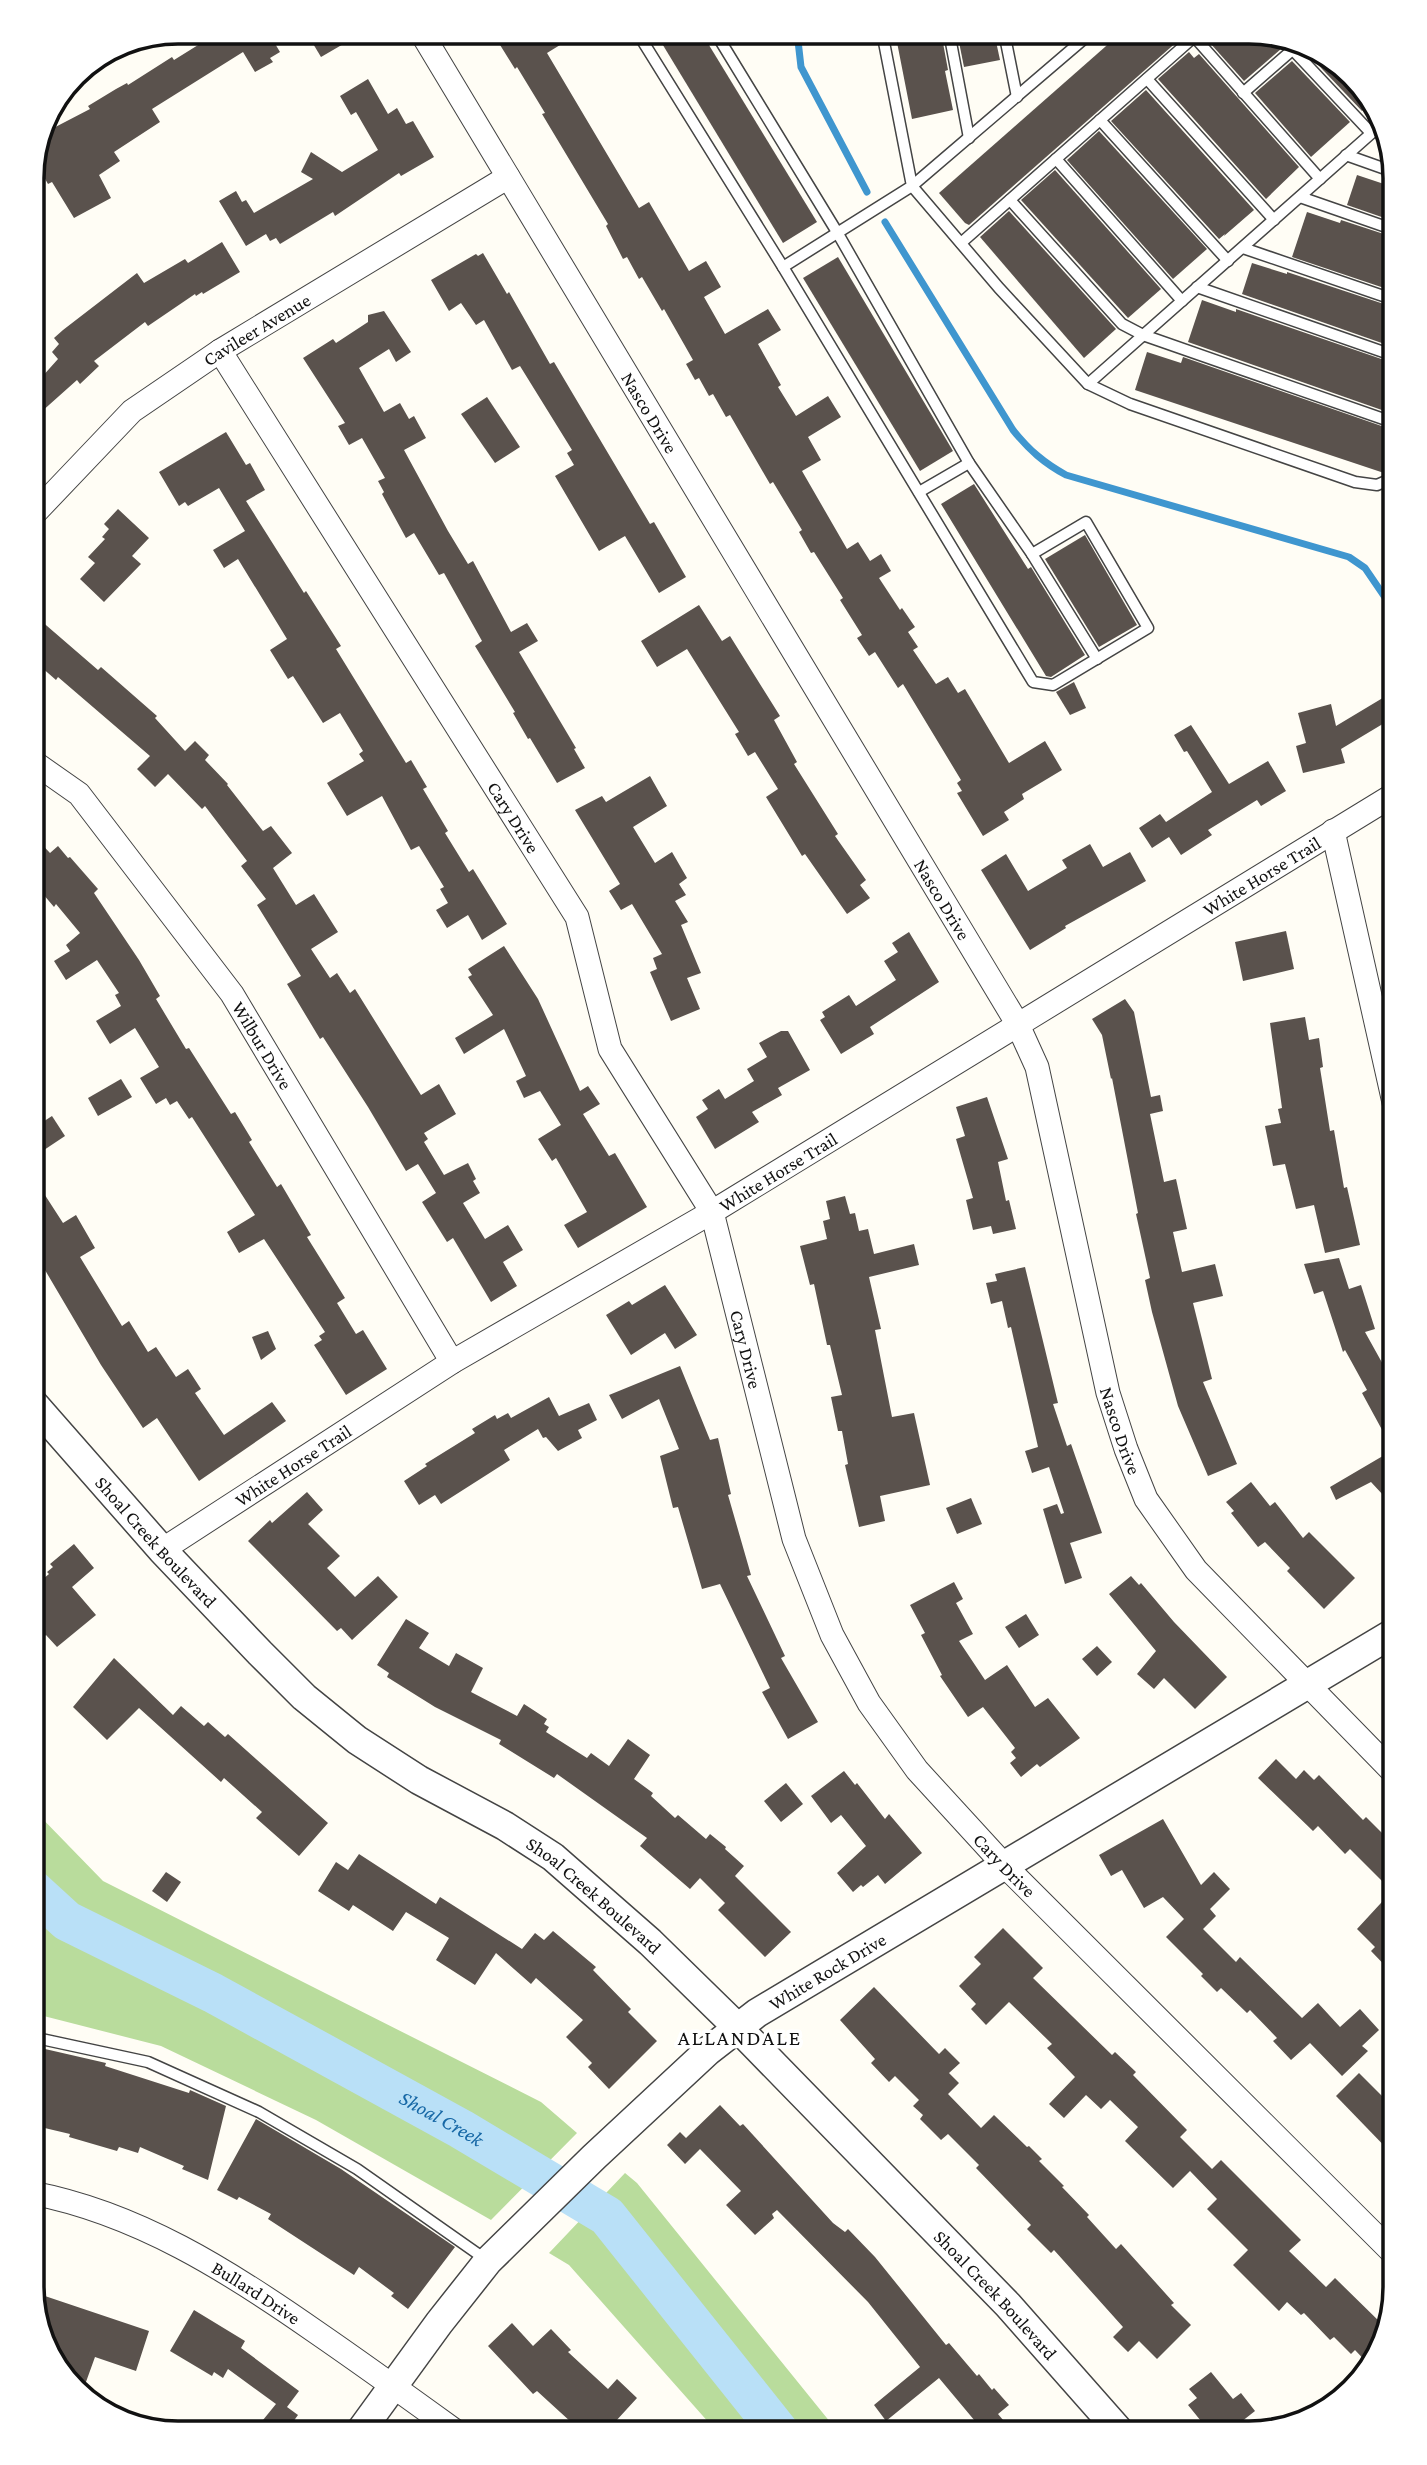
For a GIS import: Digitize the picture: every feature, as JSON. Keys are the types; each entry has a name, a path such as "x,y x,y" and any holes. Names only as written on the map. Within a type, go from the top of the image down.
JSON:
{"street":[{"name":"Nasco Drive","path":"428,44 1017,1023 1037,1066 1108,1393 1146,1499 1196,1570 1383,1762"},
{"name":"Cavileer Avenue","path":"44,503 132,411 220,351 508,177"},
{"name":"Cary Drive","path":"220,351 577,917 610,1049 712,1212 794,1539 832,1635 869,1703 916,1770 1004,1865 1383,2243"},
{"name":"Wilbur Drive","path":"44,769 79,794 232,994 452,1362"},
{"name":"White Horse Trail","path":"162,1550 452,1362 712,1212 1383,801"},
{"path":"1333,831 1383,1054"},
{"name":"Shoal Creek Boulevard","path":"44,1416 162,1550 260,1653 315,1706 357,1740 419,1780 505,1826 553,1857 650,1942 738,2028 1007,2305 1110,2421"},
{"name":"White Rock Drive","path":"368,2421 488,2261 708,2051 757,2014 1383,1639"},
{"name":"Bullard Drive","path":"44,2195 67,2200 162,2237 243,2281 442,2421"}],"lane":[{"path":"644,44 783,267 1033,682 1053,685 1148,628 1086,522 1032,554"},
{"path":"722,44 837,232 969,463 1032,554 1097,659"},
{"path":"884,44 912,186 1088,384 1130,404 1355,482 1377,485 1383,482"},
{"path":"951,44 969,138"},
{"path":"1006,44 1017,97"},
{"path":"961,243 1147,79 1182,44"},
{"path":"1201,44 1320,179"},
{"path":"783,267 912,186 1077,45"},
{"path":"1243,93 1292,51"},
{"path":"1301,55 1371,133"},
{"path":"1147,79 1275,220"},
{"path":"1100,120 1228,261"},
{"path":"1088,384 1374,130"},
{"path":"1346,155 1383,168"},
{"path":"1056,159 1182,301"},
{"path":"1300,197 1383,225"},
{"path":"1010,200 1122,324 1143,335 1383,419"},
{"path":"1243,248 1383,296"},
{"path":"1197,287 1383,352"},
{"path":"919,492 969,463"},
{"path":"44,2040 148,2062 259,2112 358,2169 488,2261"}],"green space":[{"path":"44,1820 103,1881 541,2102 577,2133 491,2220 316,2120 161,2046 44,2016"},
{"path":"625,2173 637,2183 829,2421 707,2421 569,2265 549,2253"}],"building":[{"path":"200,44 275,44 280,52 270,58 273,62 255,72 243,52 152,109 160,122 114,152 120,161 99,175 111,198 74,218 52,182 48,184 44,177 48,143 53,128 90,109 88,106 172,57 174,60"},
{"path":"313,44 343,44 321,57"},
{"path":"499,44 559,44 547,53 639,208 649,202 689,271 706,261 721,287 704,297 725,334 768,309 781,330 758,344 781,385 778,387 796,416 828,396 841,417 808,437 821,460 802,471 847,549 858,542 870,561 881,554 891,571 879,578 915,627 908,632 918,647 913,650 936,684 948,677 958,693 965,689 1009,763 1045,741 1062,770 1022,794 1024,799 1004,812 1009,820 983,836 957,793 962,791 957,783 961,780 903,684 898,688 875,652 869,656 857,638 862,635 840,600 843,598 814,552 811,553 799,532 802,530 773,482 770,484 730,415 726,417 713,394 709,396 699,378 695,380 686,364 693,360 664,309 662,311 642,277 639,279 627,257 623,259 606,226 608,224 542,114 545,113 517,67 515,69"},
{"path":"662,44 708,44 817,222 783,243"},
{"path":"897,44 943,44 948,70 945,71 953,110 912,119"},
{"path":"959,44 997,44 1000,60 964,67"},
{"path":"1108,44 1174,44 969,225 939,193"},
{"path":"1211,44 1258,44 1282,48 1244,81"},
{"path":"1189,52 1194,58 1199,54 1299,167 1266,199 1158,79"},
{"path":"1292,61 1350,122 1311,157 1255,93"},
{"path":"1314,61 1350,89 1361,103 1364,109 1362,111"},
{"path":"368,79 388,114 397,108 406,124 413,121 434,157 401,176 399,173 335,216 333,212 280,244 276,238 270,241 266,234 246,246 219,201 236,191 242,202 246,200 254,213 313,179 301,172 311,152 342,172 378,150 356,112 351,115 340,96"},
{"path":"1146,90 1254,210 1219,239 1111,121"},
{"path":"1099,131 1207,249 1173,279 1067,160"},
{"path":"1055,170 1161,289 1128,318 1021,200"},
{"path":"1357,175 1383,184 1383,217 1347,205"},
{"path":"1009,211 1116,329 1084,358 980,237"},
{"path":"1307,212 1383,234 1383,288 1292,257"},
{"path":"222,242 240,272 203,294 195,294 148,326 145,322 94,361 99,366 80,384 77,380 44,409 44,375 58,359 52,352 59,344 54,338 137,273 144,283 185,259 188,263"},
{"path":"483,253 507,294 509,292 550,364 554,362 650,524 654,522 686,577 659,593 625,536 599,551 555,476 574,465 567,453 572,450 520,366 512,370 484,320 476,325 461,303 449,311 431,280 476,254 478,256"},
{"path":"838,257 953,451 920,471 803,278"},
{"path":"1252,263 1383,304 1383,343 1242,294"},
{"path":"1202,300 1383,360 1383,410 1188,342"},
{"path":"384,311 411,352 396,362 389,349 359,368 384,412 400,403 409,419 414,416 426,438 404,450 448,531 468,564 473,561 511,632 527,623 538,641 519,652 585,768 557,783 530,738 528,739 475,646 482,641 444,573 439,575 414,533 406,538 382,494 384,492 378,481 385,478 362,438 349,445 338,426 345,423 303,358 333,339 336,343 368,322 368,315"},
{"path":"1147,352 1181,363 1183,357 1383,426 1383,473 1135,390"},
{"path":"487,397 520,447 495,463 461,414"},
{"path":"226,432 246,465 250,463 265,490 246,501 341,646 336,649 406,763 411,760 427,787 423,789 448,831 445,833 469,872 473,869 507,924 482,940 468,915 447,928 436,910 448,903 440,889 444,887 419,846 411,850 382,796 347,816 327,783 364,761 359,754 363,751 340,713 323,723 293,676 288,679 270,650 287,639 238,559 224,568 213,550 245,531 219,488 188,506 185,502 179,506 159,472"},
{"path":"974,484 1028,569 1031,567 1085,655 1051,677 1046,676 941,504"},
{"path":"118,509 149,538 132,556 141,564 104,602 80,579 95,563 88,557 105,539 102,537 109,529 104,524"},
{"path":"1085,535 1137,625 1099,647 1045,559"},
{"path":"699,605 722,641 730,636 780,716 774,720 797,762 794,764 838,834 835,836 866,880 860,885 870,898 847,914 805,854 802,856 766,797 778,789 755,752 748,756 735,734 739,732 687,649 657,667 641,641"},
{"path":"44,623 98,670 101,667 157,716 155,718 185,751 195,741 209,755 205,760 228,784 263,831 271,826 292,853 273,868 296,905 314,894 338,932 311,949 330,978 337,973 350,993 355,989 421,1095 439,1084 456,1114 424,1133 428,1139 424,1142 444,1175 468,1163 480,1193 463,1203 485,1239 508,1225 523,1250 503,1262 517,1286 491,1302 453,1238 447,1242 422,1202 436,1193 418,1164 406,1171 368,1107 323,1037 320,1039 287,984 301,976 257,905 266,899 241,866 247,861 205,806 202,809 168,774 155,787 137,769 150,756 58,677 56,680 44,670"},
{"path":"1074,682 1086,708 1070,715 1056,692"},
{"path":"1383,698 1383,724 1341,749 1345,763 1303,773 1296,746 1306,743 1298,713 1331,704 1336,726"},
{"path":"1191,725 1229,784 1268,761 1286,791 1261,806 1257,800 1208,830 1212,835 1181,855 1169,837 1152,848 1139,828 1160,814 1166,822 1212,792 1174,735"},
{"path":"650,776 667,806 633,827 655,863 672,852 687,878 679,884 686,895 675,901 688,922 681,925 701,973 687,978 700,1009 671,1021 650,972 657,969 653,958 662,954 632,904 621,910 609,891 620,884 575,810 602,796 606,802"},
{"path":"1090,844 1103,867 1130,852 1146,881 1065,926 1066,928 1030,950 981,870 1006,854 1028,891 1067,868 1062,860"},
{"path":"58,846 98,889 94,893 139,960 160,996 156,999 186,1049 189,1048 231,1114 235,1112 252,1140 249,1142 277,1187 281,1184 311,1235 307,1237 345,1298 337,1303 356,1334 363,1330 387,1369 346,1395 314,1345 322,1340 319,1336 325,1332 264,1239 239,1253 227,1232 255,1215 192,1117 189,1119 177,1101 170,1105 166,1098 156,1104 140,1078 159,1067 135,1028 110,1044 96,1021 121,1006 115,995 119,993 97,960 66,980 54,961 70,951 66,945 80,933 56,904 54,907 44,895 44,847 50,853"},
{"path":"1286,931 1294,969 1243,981 1235,942"},
{"path":"909,932 939,982 870,1027 874,1034 841,1054 820,1020 825,1017 822,1012 849,995 856,1006 896,980 884,961 898,952 892,943"},
{"path":"504,946 538,999 580,1091 588,1086 600,1104 583,1114 609,1156 615,1153 647,1207 578,1248 564,1225 587,1212 556,1158 552,1161 538,1139 561,1125 540,1091 524,1098 516,1081 526,1076 504,1029 464,1054 455,1038 493,1015 468,977 472,975 468,969"},
{"path":"1125,999 1134,1012 1151,1097 1160,1095 1163,1111 1150,1114 1164,1182 1176,1179 1187,1229 1173,1232 1182,1272 1215,1264 1223,1296 1193,1303 1212,1379 1203,1382 1237,1464 1208,1476 1178,1406 1152,1312 1145,1280 1150,1278 1112,1078 1102,1035 1092,1019"},
{"path":"1305,1017 1309,1040 1319,1038 1323,1067 1320,1068 1330,1131 1334,1130 1344,1188 1347,1187 1360,1245 1325,1253 1314,1205 1296,1209 1285,1164 1273,1166 1265,1126 1281,1123 1278,1109 1282,1108 1270,1023"},
{"path":"781,1031 788,1031 810,1070 778,1088 782,1095 752,1112 759,1122 715,1149 696,1117 708,1109 702,1100 719,1089 725,1099 754,1081 747,1069 767,1057 759,1043"},
{"path":"121,1079 132,1097 98,1116 88,1098"},
{"path":"987,1097 1008,1159 998,1162 1006,1201 1009,1200 1016,1229 993,1234 991,1226 973,1230 966,1200 973,1198 956,1139 965,1136 956,1107"},
{"path":"52,1116 65,1136 44,1150 44,1121"},
{"path":"44,1194 63,1223 76,1215 95,1248 80,1257 122,1326 129,1321 148,1352 156,1347 176,1377 188,1369 201,1389 195,1393 224,1435 272,1402 286,1421 199,1481 157,1418 143,1428 101,1365 44,1268"},
{"path":"845,1196 850,1214 855,1213 859,1231 868,1229 874,1254 914,1244 919,1265 869,1277 881,1329 875,1330 892,1417 914,1413 930,1485 880,1496 885,1521 859,1527 845,1465 848,1464 842,1431 838,1431 831,1397 842,1395 830,1345 827,1345 814,1284 810,1285 800,1246 827,1239 823,1221 830,1219 826,1201"},
{"path":"1339,1258 1349,1289 1361,1285 1375,1329 1365,1332 1383,1364 1383,1432 1362,1393 1367,1390 1345,1350 1343,1352 1323,1291 1314,1294 1304,1264"},
{"path":"1025,1267 1058,1403 1053,1404 1067,1446 1071,1444 1102,1533 1070,1543 1082,1578 1065,1584 1043,1509 1057,1504 1061,1514 1064,1513 1049,1467 1032,1473 1025,1451 1038,1447 1011,1327 1008,1328 1002,1301 991,1304 986,1283 997,1281 995,1274"},
{"path":"665,1285 697,1335 675,1349 665,1333 631,1355 606,1315 629,1301 632,1305"},
{"path":"268,1331 276,1349 261,1360 252,1337"},
{"path":"680,1366 710,1440 718,1438 731,1494 728,1495 751,1575 747,1576 785,1656 781,1658 818,1722 788,1739 762,1692 770,1688 720,1584 702,1589 678,1507 673,1508 660,1456 679,1449 659,1399 622,1419 609,1395"},
{"path":"549,1397 559,1416 589,1403 597,1420 578,1430 582,1438 558,1451 546,1437 543,1438 538,1429 504,1450 510,1460 441,1504 435,1495 419,1505 404,1481 427,1466 425,1464 475,1433 472,1429 495,1415 497,1419 508,1413 511,1418"},
{"path":"1383,1456 1383,1495 1371,1482 1336,1500 1330,1487"},
{"path":"1251,1482 1270,1506 1275,1502 1303,1538 1309,1532 1355,1578 1324,1609 1287,1571 1290,1568 1265,1542 1258,1547 1231,1513 1234,1511 1226,1502"},
{"path":"307,1492 323,1510 308,1524 340,1556 327,1568 355,1597 378,1576 398,1597 352,1640 341,1628 337,1631 248,1541"},
{"path":"971,1498 982,1524 957,1534 946,1508"},
{"path":"74,1544 94,1568 72,1587 96,1615 57,1647 46,1635 44,1637 44,1578 53,1567 50,1564"},
{"path":"1131,1576 1139,1585 1141,1583 1227,1677 1195,1709 1164,1678 1154,1689 1137,1674 1156,1651 1109,1594"},
{"path":"954,1582 963,1599 956,1603 973,1634 959,1641 985,1680 1007,1665 1035,1707 1048,1698 1080,1738 1040,1767 1037,1764 1021,1777 1010,1763 1016,1758 1011,1752 1015,1748 983,1707 968,1717 940,1676 942,1675 921,1635 925,1633 910,1605"},
{"path":"1026,1614 1039,1635 1019,1648 1005,1627"},
{"path":"406,1619 429,1633 419,1648 449,1666 456,1653 483,1668 471,1692 517,1716 524,1704 547,1719 544,1724 549,1727 546,1732 587,1758 591,1753 609,1766 628,1739 650,1755 634,1779 653,1793 651,1796 675,1818 678,1815 706,1839 710,1834 726,1847 725,1849 744,1866 735,1876 791,1932 765,1957 718,1910 725,1903 700,1878 690,1889 640,1846 647,1838 557,1774 554,1778 499,1744 501,1740 435,1707 387,1677 389,1673 377,1665"},
{"path":"1097,1646 1112,1662 1097,1676 1082,1659"},
{"path":"114,1658 173,1715 181,1706 204,1726 208,1722 225,1737 228,1734 328,1823 299,1856 256,1818 262,1812 224,1778 221,1782 139,1708 107,1740 73,1707"},
{"path":"1276,1759 1296,1779 1304,1770 1314,1780 1319,1775 1363,1820 1366,1817 1383,1834 1383,1882 1350,1849 1345,1854 1318,1826 1313,1831 1258,1778"},
{"path":"844,1771 885,1819 889,1814 922,1853 885,1884 878,1875 853,1892 837,1873 866,1846 841,1815 831,1823 811,1796"},
{"path":"786,1783 803,1804 781,1822 764,1801"},
{"path":"1163,1819 1201,1885 1214,1872 1230,1889 1210,1909 1216,1916 1203,1929 1236,1962 1240,1957 1302,2018 1318,2003 1340,2027 1360,2009 1379,2030 1362,2046 1368,2051 1342,2076 1310,2043 1291,2060 1273,2041 1277,2038 1250,2010 1247,2013 1221,1988 1217,1992 1166,1937 1184,1919 1163,1897 1144,1908 1122,1870 1111,1876 1099,1855"},
{"path":"359,1854 436,1904 440,1897 522,1949 535,1933 544,1940 553,1931 596,1967 593,1970 631,2009 628,2012 657,2041 609,2089 588,2067 592,2063 566,2037 583,2020 536,1978 531,1984 496,1953 475,1985 436,1960 449,1938 406,1912 393,1931 353,1905 349,1911 318,1891 336,1862 348,1870"},
{"path":"166,1872 181,1882 167,1902 152,1891"},
{"path":"1383,1901 1383,1963 1371,1951 1375,1947 1357,1929"},
{"path":"1003,1928 1043,1968 1033,1978 1112,2055 1115,2052 1136,2072 1133,2075 1187,2130 1180,2137 1212,2169 1221,2160 1301,2240 1289,2251 1326,2287 1335,2278 1379,2321 1363,2358 1355,2350 1351,2354 1334,2337 1330,2340 1304,2313 1301,2315 1287,2302 1279,2311 1233,2265 1248,2250 1207,2209 1217,2199 1190,2171 1173,2188 1125,2141 1138,2127 1110,2100 1101,2109 1086,2095 1064,2118 1049,2104 1075,2077 1047,2048 1052,2044 1009,2002 986,2025 971,2009 976,2004 959,1986 981,1964 974,1957"},
{"path":"874,1987 939,2054 945,2048 960,2063 949,2073 959,2083 948,2094 981,2128 994,2115 1029,2146 1042,2159 1039,2161 1089,2215 1087,2217 1116,2249 1121,2244 1191,2325 1157,2359 1139,2341 1128,2352 1113,2337 1123,2327 1054,2250 1051,2253 1027,2229 1031,2225 976,2168 979,2165 948,2134 941,2140 920,2119 923,2115 913,2106 919,2100 895,2076 889,2082 871,2063 875,2059 840,2020"},
{"path":"44,2049 106,2063 105,2066 189,2093 190,2090 226,2106 208,2180 182,2169 184,2166 140,2147 138,2153 119,2147 117,2151 69,2137 70,2134 44,2128"},
{"path":"1359,2073 1383,2097 1383,2145 1336,2096"},
{"path":"720,2105 740,2126 743,2124 833,2223 845,2232 848,2229 875,2257 946,2345 949,2343 977,2376 979,2374 1009,2405 998,2414 1004,2421 975,2421 939,2378 886,2421 874,2405 920,2367 868,2302 777,2210 772,2214 774,2218 755,2235 726,2205 741,2191 700,2149 685,2164 667,2145 680,2132 686,2138"},
{"path":"256,2119 341,2169 455,2247 408,2309 391,2296 394,2293 359,2267 354,2275 268,2219 271,2214 239,2197 237,2200 217,2190"},
{"path":"44,2296 149,2331 136,2371 95,2357 85,2384 66,2362 58,2347 48,2322"},
{"path":"194,2310 245,2341 241,2348 299,2391 287,2407 298,2415 294,2421 264,2421 276,2404 228,2369 223,2378 214,2372 212,2376 170,2351"},
{"path":"512,2323 533,2346 551,2329 571,2350 568,2352 608,2389 617,2379 637,2398 616,2421 570,2421 537,2391 533,2394 488,2346"},
{"path":"1211,2372 1233,2399 1241,2393 1255,2411 1242,2421 1201,2421 1188,2405 1197,2398 1189,2389"}],"waterway":[{"path":"798,44 801,67 867,192"},
{"path":"885,222 1013,430 1044,461 1066,475 1349,557 1365,568 1383,594"},
{"name":"Shoal Creek","path":"44,1900 67,1921 213,1993 461,2129 607,2216 770,2421"}],"district":[{"name":"ALLANDALE","path":"740,2038"}]}
